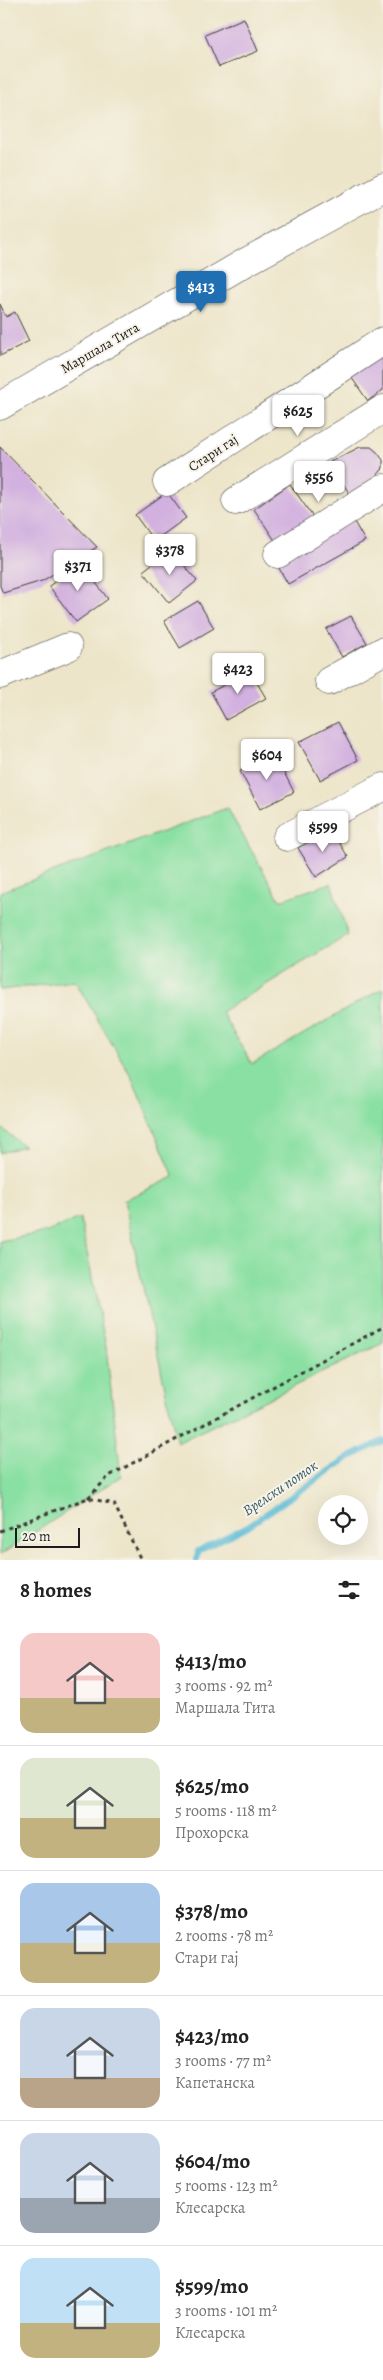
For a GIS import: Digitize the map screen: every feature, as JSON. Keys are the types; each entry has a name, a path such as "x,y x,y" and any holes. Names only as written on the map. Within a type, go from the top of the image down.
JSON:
{"street":[{"name":"Маршала Тита","path":"0,406 246,262 383,187"},
{"name":"Стари гај","path":"168,482 383,341"},
{"path":"236,501 383,409"},
{"path":"278,554 383,488"},
{"path":"0,675 68,646"},
{"path":"329,681 383,651"},
{"path":"287,837 383,787"}],"path":[{"path":"0,1531 88,1498 109,1476 383,1327"},
{"path":"88,1498 114,1504 140,1560"}],"green space":[{"path":"227,808 280,900 331,883 348,935 221,1012 252,1064 383,988 383,1343 177,1443 124,1200 174,1177 131,1076 75,981 0,990 0,892"},
{"path":"0,1127 24,1146 0,1153"},
{"path":"80,1218 106,1347 121,1476 0,1555 0,1241 47,1232"}],"building":[{"path":"244,18 258,51 219,67 205,35"},
{"path":"0,304 6,317 15,312 29,341 0,356"},
{"path":"383,351 383,390 368,401 349,374"},
{"path":"0,447 97,547 42,581 3,593 0,586"},
{"path":"360,447 371,447 377,452 383,460 383,467 352,498 330,462"},
{"path":"290,484 315,520 278,545 254,509"},
{"path":"167,492 186,518 154,541 135,515"},
{"path":"353,520 365,541 288,584 276,563"},
{"path":"171,549 197,581 169,603 143,571"},
{"path":"81,563 108,599 76,622 49,586"},
{"path":"198,601 214,628 180,648 164,621"},
{"path":"351,616 367,643 342,657 326,629"},
{"path":"250,671 266,698 226,720 211,692"},
{"path":"338,722 358,760 320,780 299,742"},
{"path":"274,753 294,792 260,809 240,771"},
{"path":"331,829 348,857 316,877 298,848"}],"waterway":[{"name":"Врелски поток","path":"197,1560 198,1551 248,1526 348,1458 383,1441"}]}
